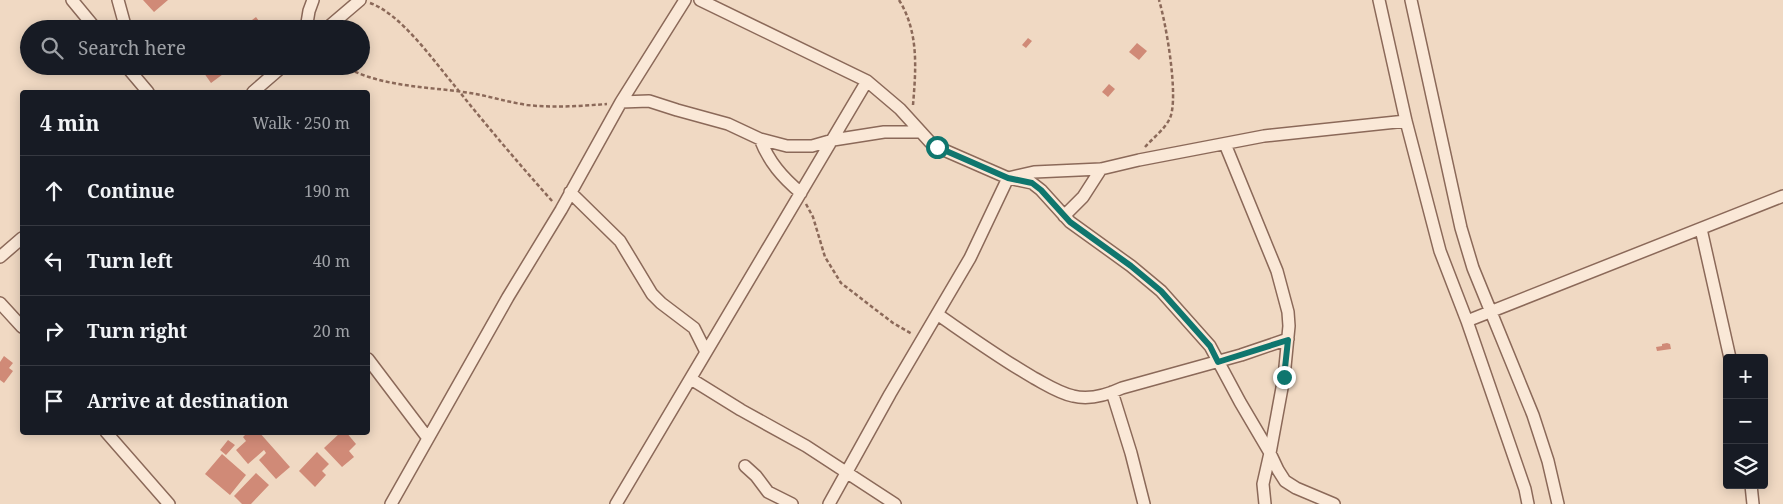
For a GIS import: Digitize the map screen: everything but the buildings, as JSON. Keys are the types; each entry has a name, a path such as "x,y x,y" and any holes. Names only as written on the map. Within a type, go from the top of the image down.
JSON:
{"street":[{"path":"72,0 89,20"},
{"path":"118,0 124,20"},
{"path":"307,20 313,0"},
{"path":"700,0 867,81 900,108 930,142 944,151 1008,178 1032,183 1041,190 1064,216 1083,232 1131,266 1161,291 1210,346 1285,482 1334,504"},
{"path":"1379,0 1406,121 1440,251 1467,321 1525,489 1528,504"},
{"path":"1411,0 1461,228 1473,268 1533,415 1548,461 1558,504"},
{"path":"338,20 363,1"},
{"path":"391,504 508,297 561,210 621,102 681,2"},
{"path":"133,75 146,90"},
{"path":"137,75 138,82"},
{"path":"255,90 273,75"},
{"path":"616,504 867,81"},
{"path":"621,102 650,101 728,124 772,143 799,147 884,132 921,132"},
{"path":"1008,178 1034,172 1101,170 1131,162 1264,136 1406,121"},
{"path":"760,139 768,158 776,170 801,193"},
{"path":"1225,144 1277,270 1288,312 1288,340 1284,377 1263,484 1265,504"},
{"path":"1064,216 1082,197 1101,170"},
{"path":"829,504 846,471 970,258 1008,178"},
{"path":"570,192 620,241 652,294 694,328 706,352"},
{"path":"1467,321 1783,196"},
{"path":"1701,229 1729,354"},
{"path":"0,257 20,240"},
{"path":"0,303 20,325"},
{"path":"937,314 1023,372 1057,391 1083,397 1112,392 1288,340"},
{"path":"370,362 428,437"},
{"path":"690,378 741,410 806,446 895,504"},
{"path":"1112,392 1131,453 1144,504"},
{"path":"109,435 169,504"},
{"path":"745,466 756,476 768,492 792,504"},
{"path":"1752,489 1754,504"}],"path":[{"path":"899,0 905,10 912,30 916,50 911,122"},
{"path":"1131,162 1167,124 1173,109 1174,98 1168,46 1159,0"},
{"path":"363,1 388,12 406,28 522,167 561,210"},
{"path":"362,75 384,82 460,92 527,105 582,106 621,102"},
{"path":"801,193 813,217 825,257 841,283 893,323 922,340"}],"route":[{"path":"937,147 1008,178 1032,183 1041,190 1070,222 1131,266 1161,291 1210,346 1218,362 1288,340 1284,377"}]}
